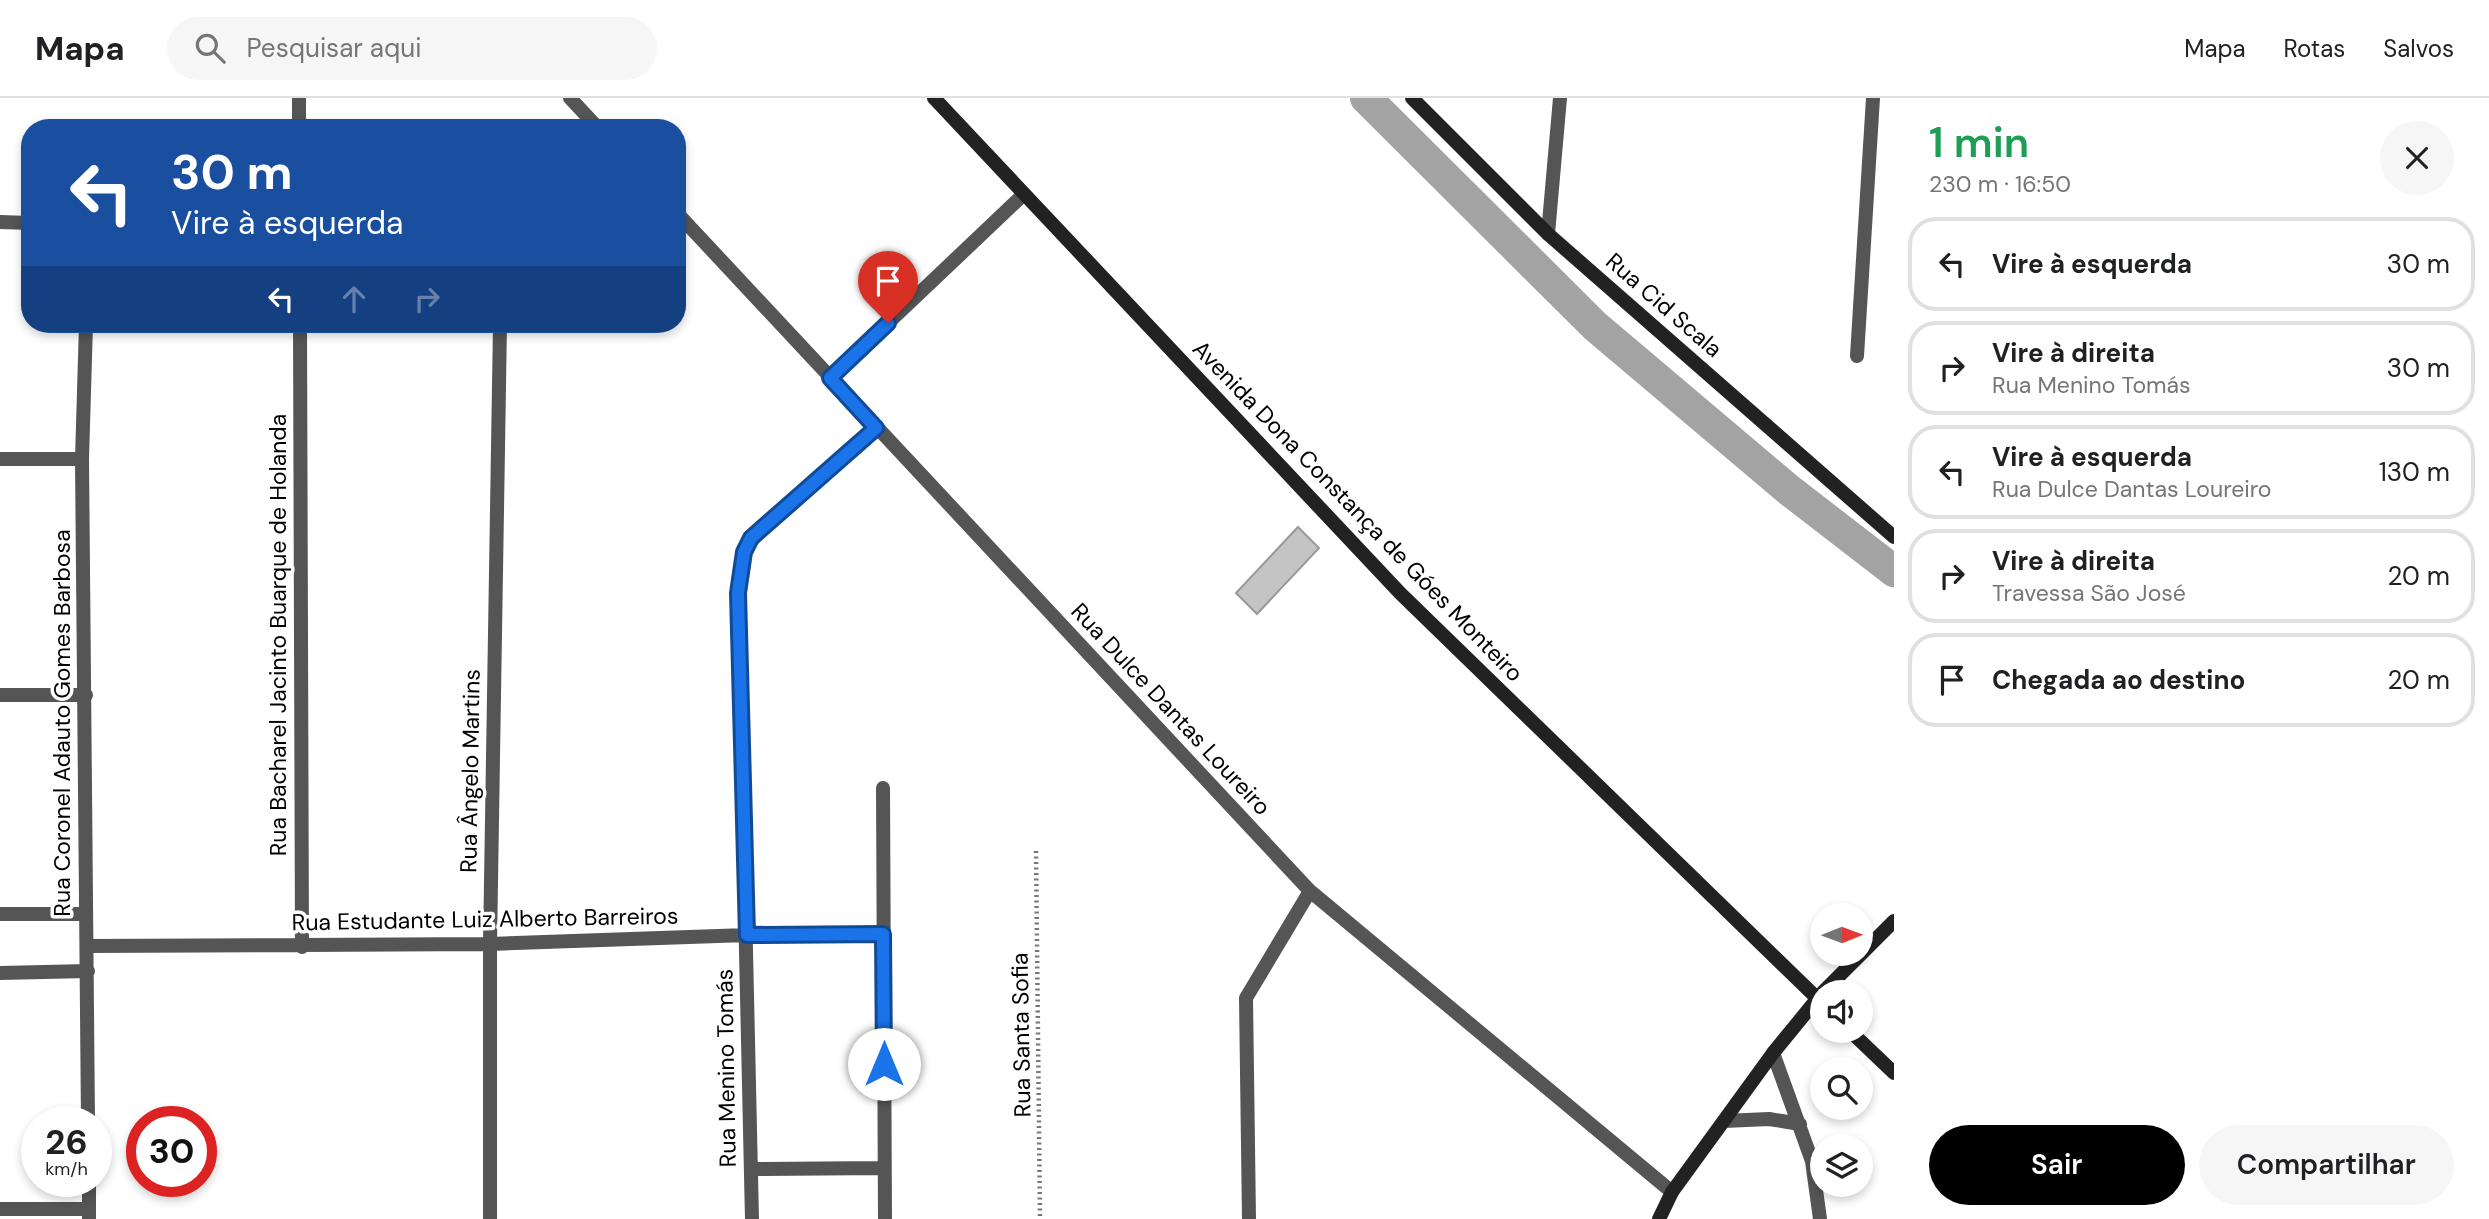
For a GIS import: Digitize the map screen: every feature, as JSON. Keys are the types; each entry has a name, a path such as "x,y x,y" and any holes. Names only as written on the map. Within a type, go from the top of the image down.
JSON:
{"main road":[{"name":"Avenida Dona Constança de Góes Monteiro","path":"934,98 1400,593 1810,986"},
{"name":"Rua Cid Scala","path":"1412,98 1548,234 1894,537"},
{"path":"1837,980 1894,921"},
{"path":"1659,1219 1672,1192 1773,1053 1810,1010"},
{"path":"1863,1043 1894,1073"}],"street":[{"path":"299,98 299,119"},
{"path":"570,98 590,119"},
{"path":"1548,234 1560,98"},
{"path":"1857,356 1873,98"},
{"path":"830,378 1024,194"},
{"path":"0,222 21,223"},
{"name":"Rua Dulce Dantas Loureiro","path":"686,223 1310,891 1672,1192"},
{"name":"Rua Coronel Adauto Gomes Barbosa","path":"86,333 82,459 89,1106"},
{"name":"Rua Bacharel Jacinto Buarque de Holanda","path":"300,333 302,947"},
{"name":"Rua Ângelo Martins","path":"490,1219 490,944 500,333"},
{"name":"Rua Menino Tomás","path":"752,1219 738,593 744,552 751,538 762,526 876,428"},
{"path":"0,459 82,459"},
{"path":"0,695 86,695"},
{"path":"883,788 885,1219"},
{"path":"1249,1219 1246,998 1310,891"},
{"path":"0,914 86,914"},
{"name":"Rua Estudante Luiz Alberto Barreiros","path":"87,946 302,947 883,934"},
{"path":"0,973 88,971"},
{"path":"1773,1053 1812,1161 1820,1219"},
{"path":"1724,1121 1769,1119 1800,1124"},
{"path":"751,1169 884,1168"},
{"path":"0,1209 89,1214"}],"path":[{"name":"Rua Santa Sofia","path":"1037,850 1040,1219"}],"building":[{"path":"1298,527 1319,548 1257,614 1236,593"}],"waterway":[{"path":"1366,98 1595,326 1789,490 1894,571"}],"route":[{"path":"884,1064 883,934 747,935 738,593 744,552 751,538 876,428 830,378 888,323"}]}
